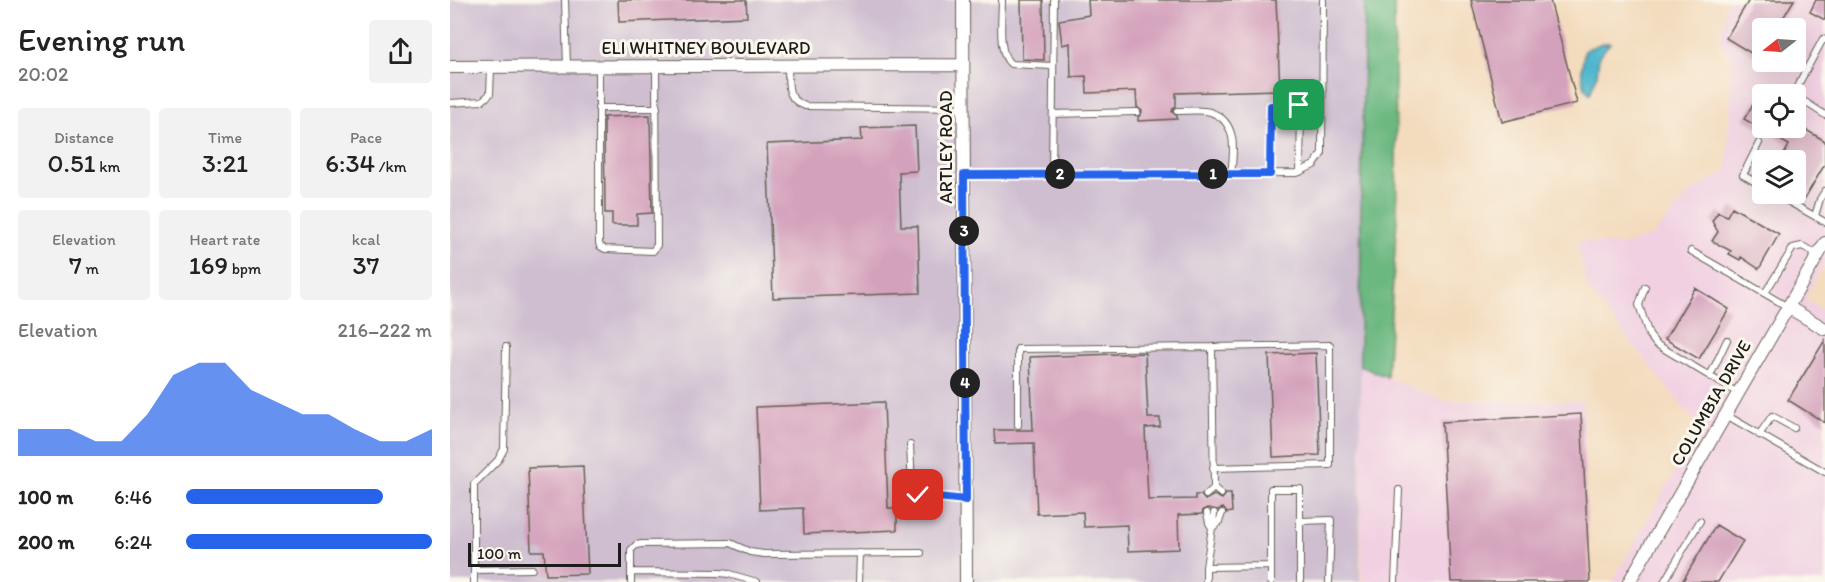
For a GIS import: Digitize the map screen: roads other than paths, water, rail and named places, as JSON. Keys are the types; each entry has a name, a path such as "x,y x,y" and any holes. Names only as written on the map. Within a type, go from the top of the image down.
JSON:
{"street":[{"name":"ARTLEY ROAD","path":"963,0 966,582"},
{"name":"ELI WHITNEY BOULEVARD","path":"450,67 963,65"},
{"name":"COLUMBIA DRIVE","path":"1630,582 1822,248"},
{"path":"1788,307 1825,329"}],"lane":[{"path":"565,0 567,67"},
{"path":"1002,0 1005,60 1011,64 1053,66"},
{"path":"1052,174 1054,0"},
{"path":"964,175 1300,172 1314,165 1322,153 1323,0"},
{"path":"1800,84 1823,39 1825,40"},
{"path":"599,66 600,246 605,249 652,251 657,245 656,66"},
{"path":"788,66 791,97 796,103 805,106 963,108"},
{"path":"450,103 482,101 490,94 491,67"},
{"path":"1806,103 1825,115"},
{"path":"1270,174 1271,106 1299,105 1300,172"},
{"path":"598,108 657,108"},
{"path":"1177,111 1209,111 1228,125 1234,147 1231,174"},
{"path":"1053,114 1137,112"},
{"path":"1755,150 1759,142"},
{"path":"1752,156 1743,175 1752,180"},
{"path":"1815,216 1825,191"},
{"path":"1793,204 1825,222"},
{"path":"1765,293 1792,248 1802,246 1822,248"},
{"path":"1691,251 1788,307"},
{"path":"1645,288 1639,305 1649,335 1656,344 1738,393"},
{"path":"1710,376 1727,340"},
{"path":"1018,425 1018,349 1330,345 1330,465 1214,468"},
{"path":"474,582 474,484 498,460 504,449 506,347"},
{"path":"1206,495 1216,492 1212,347"},
{"path":"1725,415 1825,472"},
{"path":"1759,435 1772,416 1794,428"},
{"path":"910,444 912,487 918,495 966,500"},
{"path":"1271,582 1271,489 1300,489 1300,582"},
{"path":"1395,582 1399,490"},
{"path":"1206,582 1212,528 1209,523 1210,513"},
{"path":"1212,528 1219,522 1222,513"},
{"path":"1300,521 1331,520 1329,582"},
{"path":"1664,582 1700,521"},
{"path":"631,582 631,550 642,544 730,543 750,552 764,554 921,553"},
{"path":"859,582 860,553"},
{"path":"1206,567 1270,566"},
{"path":"474,570 532,569"},
{"path":"631,572 720,573 757,582"}],"water":[{"path":"1602,43 1610,43 1599,56 1597,75 1590,94 1582,79 1585,50"}]}
